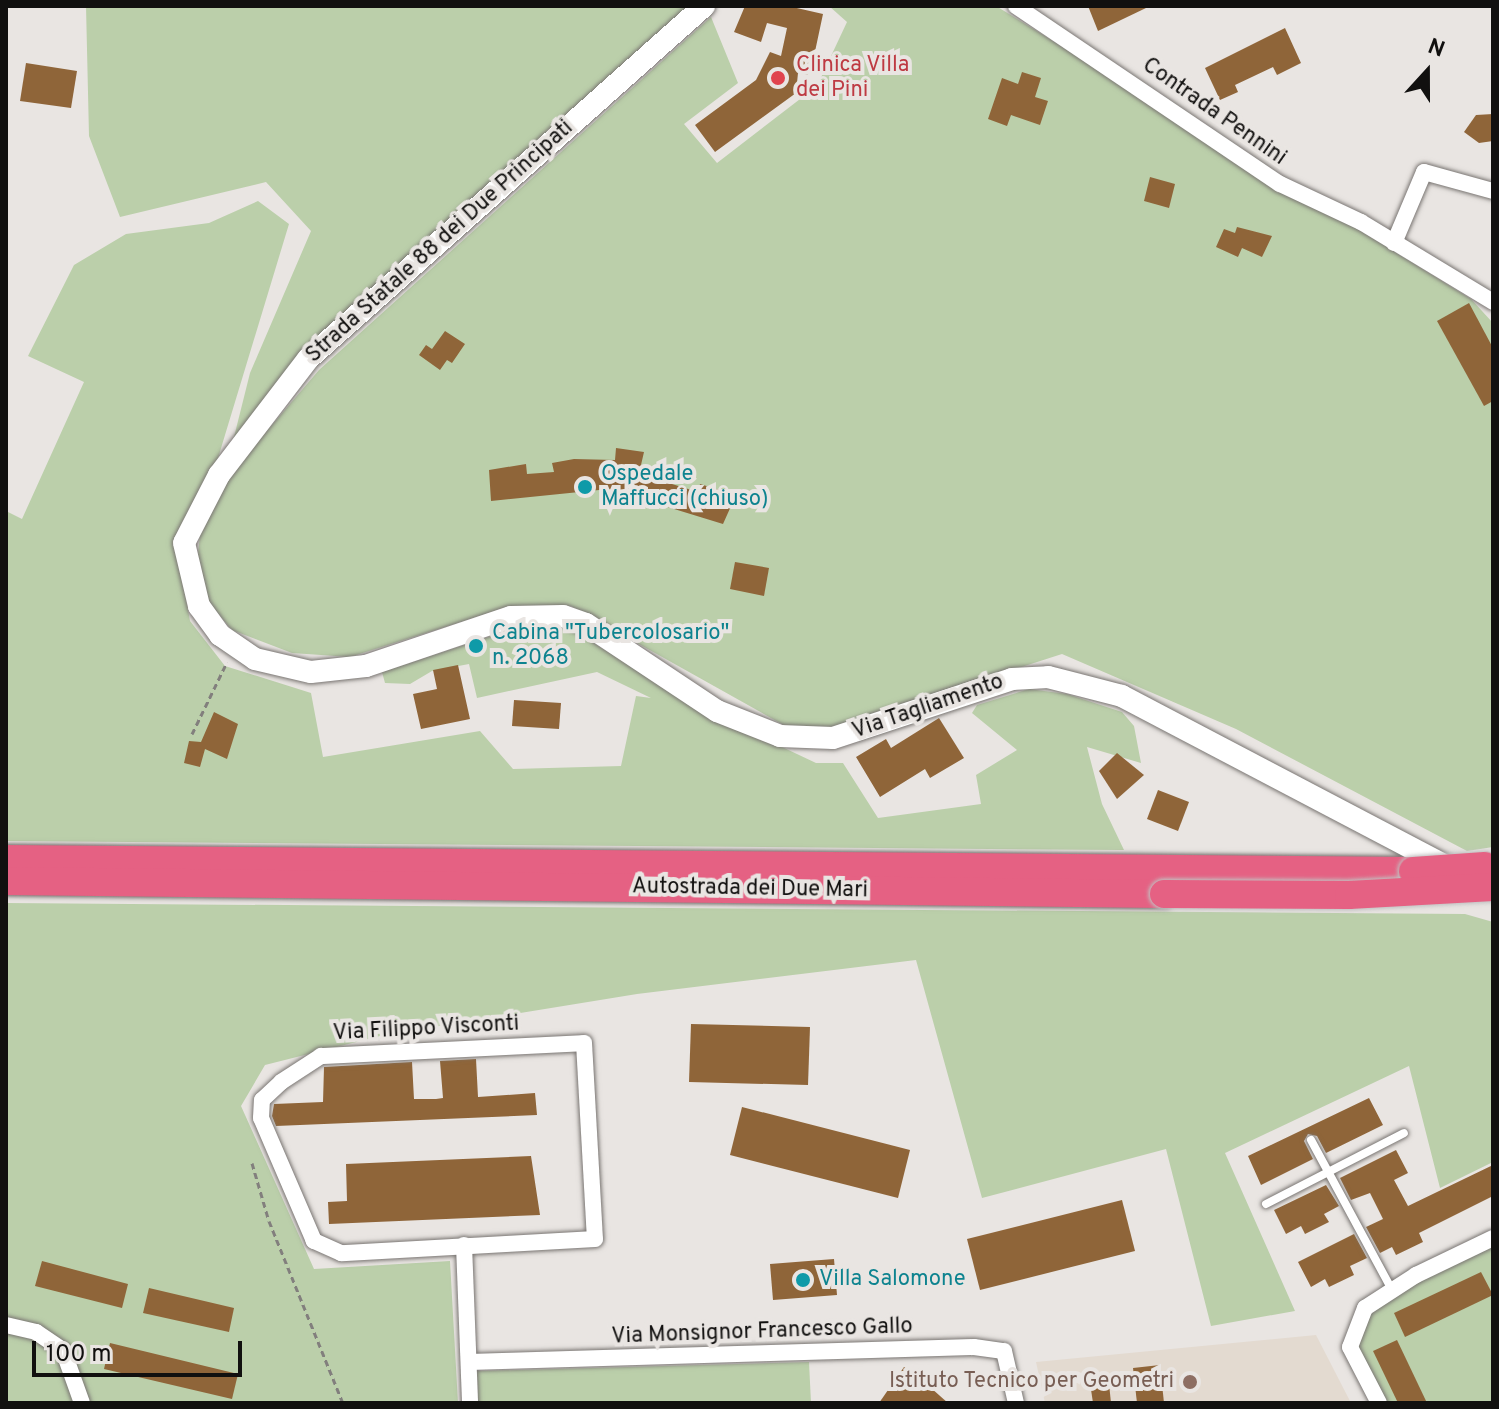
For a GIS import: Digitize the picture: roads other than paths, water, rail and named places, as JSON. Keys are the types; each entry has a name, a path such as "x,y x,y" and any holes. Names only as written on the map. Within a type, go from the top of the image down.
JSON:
{"highway":[{"name":"Autostrada dei Due Mari","path":"6,859 1413,871 1491,878"},
{"name":"Autostrada dei Due Mari","path":"6,881 1363,895 1491,878"}],"main road":[{"name":"Strada Statale 88 dei Due Principati","path":"352,670 311,672 255,659 233,648 199,606 184,543 219,475 308,359 704,6"},
{"name":"Via Tagliamento","path":"352,670 511,617 563,616 586,624 717,711 780,736 833,738 1012,679 1048,677 1109,690 1491,878"}],"street":[{"name":"Contrada Pennini","path":"1016,6 1280,184 1394,243 1493,302"},
{"path":"1394,243 1424,172 1493,191"},
{"name":"Via Filippo Visconti","path":"584,1043 595,1239 464,1245 341,1253 314,1241 271,1148 261,1118 262,1100 321,1056 584,1043"},
{"path":"1379,1403 1350,1347 1365,1308 1493,1238"},
{"path":"464,1245 470,1403"},
{"path":"6,1325 36,1332 63,1350 82,1403"},
{"name":"Via Monsignor Francesco Gallo","path":"469,1362 974,1347 1004,1351 1016,1403"}],"lane":[{"path":"1266,1204 1404,1133"},
{"path":"1311,1140 1392,1291"}],"place":[{"name":"Clinica Villa dei Pini","path":"778,78"},
{"name":"Ospedale Maffucci (chiuso)","path":"585,487"},
{"name":"Cabina \"Tubercolosario\" n. 2068","path":"476,646"},
{"name":"Villa Salomone","path":"803,1280"},
{"name":"Istituto Tecnico per Geometri","path":"1190,1382"}]}
